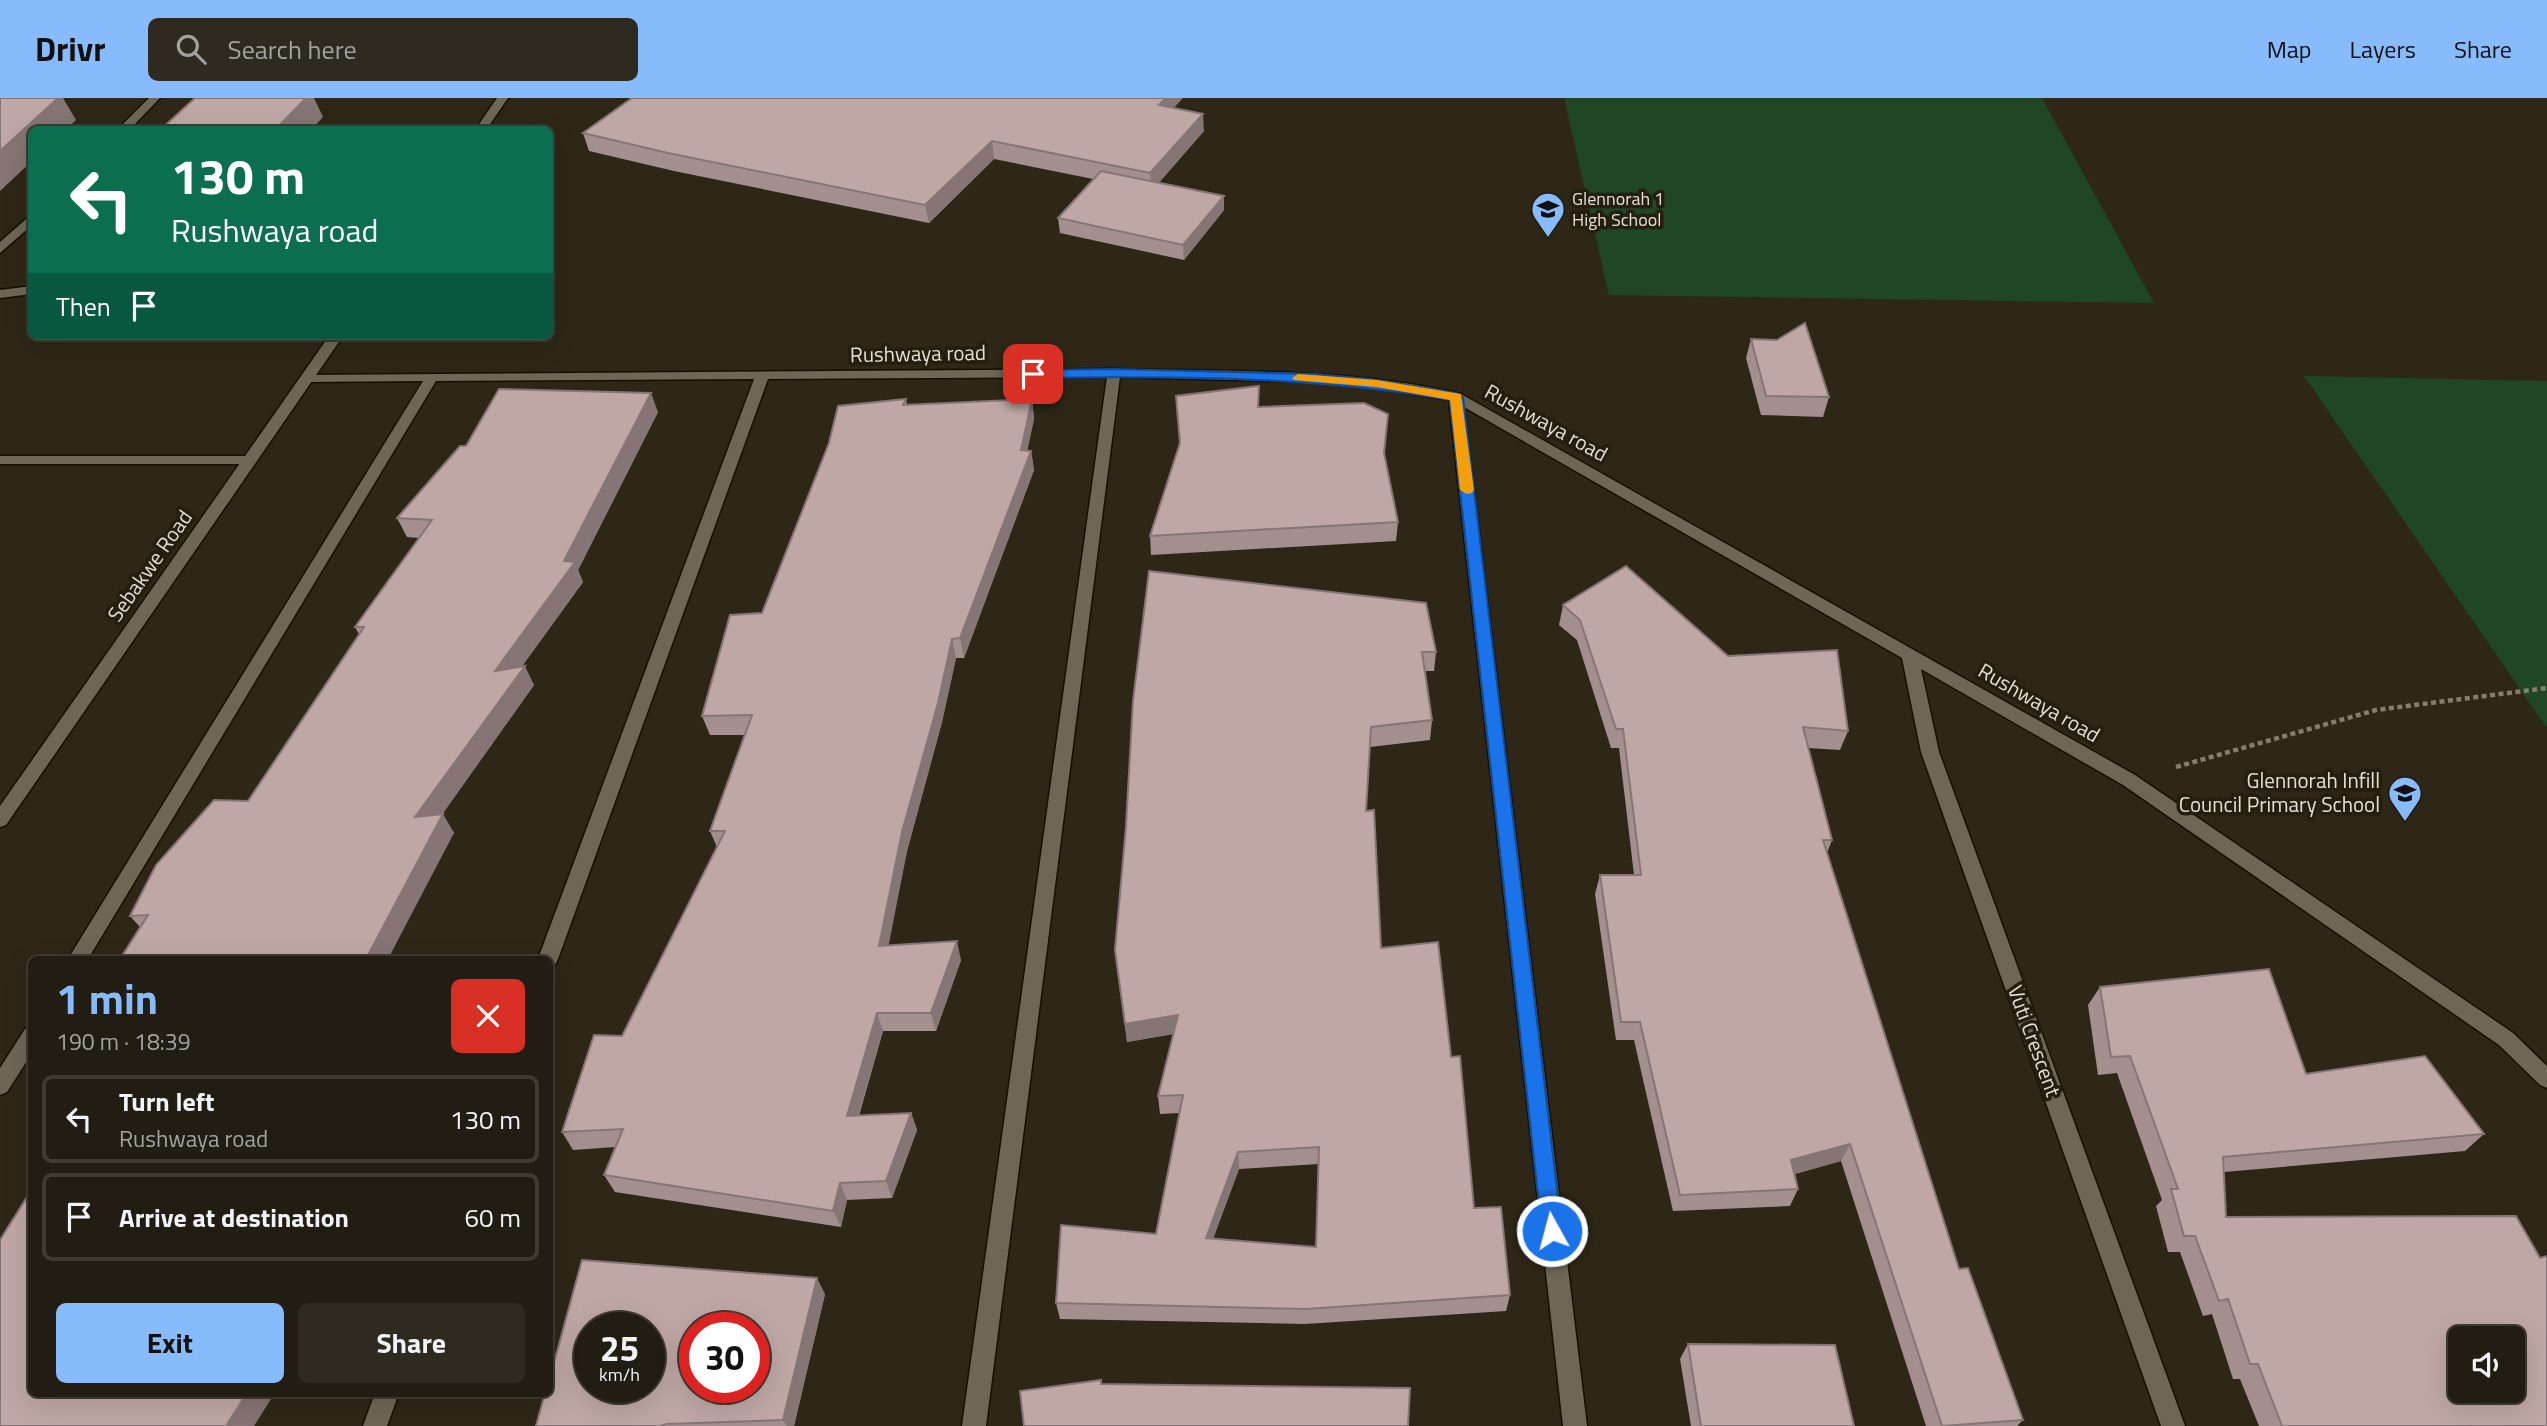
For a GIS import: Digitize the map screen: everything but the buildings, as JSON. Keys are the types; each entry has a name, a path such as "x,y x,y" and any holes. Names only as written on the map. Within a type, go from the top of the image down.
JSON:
{"street":[{"path":"126,126 155,98"},
{"path":"483,126 503,98"},
{"path":"0,249 28,222"},
{"path":"0,294 28,290"},
{"name":"Sebakwe Road","path":"0,820 333,340"},
{"path":"974,1426 1114,373"},
{"name":"Rushwaya road","path":"308,378 1114,373 1315,378 1377,384 1456,397 2129,780 2506,1039 2547,1079"},
{"path":"549,956 762,377"},
{"path":"80,956 431,379"},
{"path":"1456,397 1575,1426"},
{"path":"0,460 248,460"},
{"name":"Vuti Crescent","path":"1909,653 1930,752 2172,1426"},
{"path":"0,1086 28,1041"},
{"path":"375,1426 386,1397"}],"path":[{"path":"2129,780 2376,710 2547,688"}],"green space":[{"path":"1564,98 2042,98 2154,303 1609,295"},
{"path":"2304,376 2547,381 2547,728"}],"slow traffic":[{"path":"1298,378 1377,384 1456,397 1467,490"}],"place":[{"name":"Glennorah 1 High School","path":"1548,239"},
{"name":"Glennorah Infill Council Primary School","path":"2405,823"}],"route":[{"path":"1033,374 1114,373 1315,378 1377,384 1456,397 1552,1231"}]}
